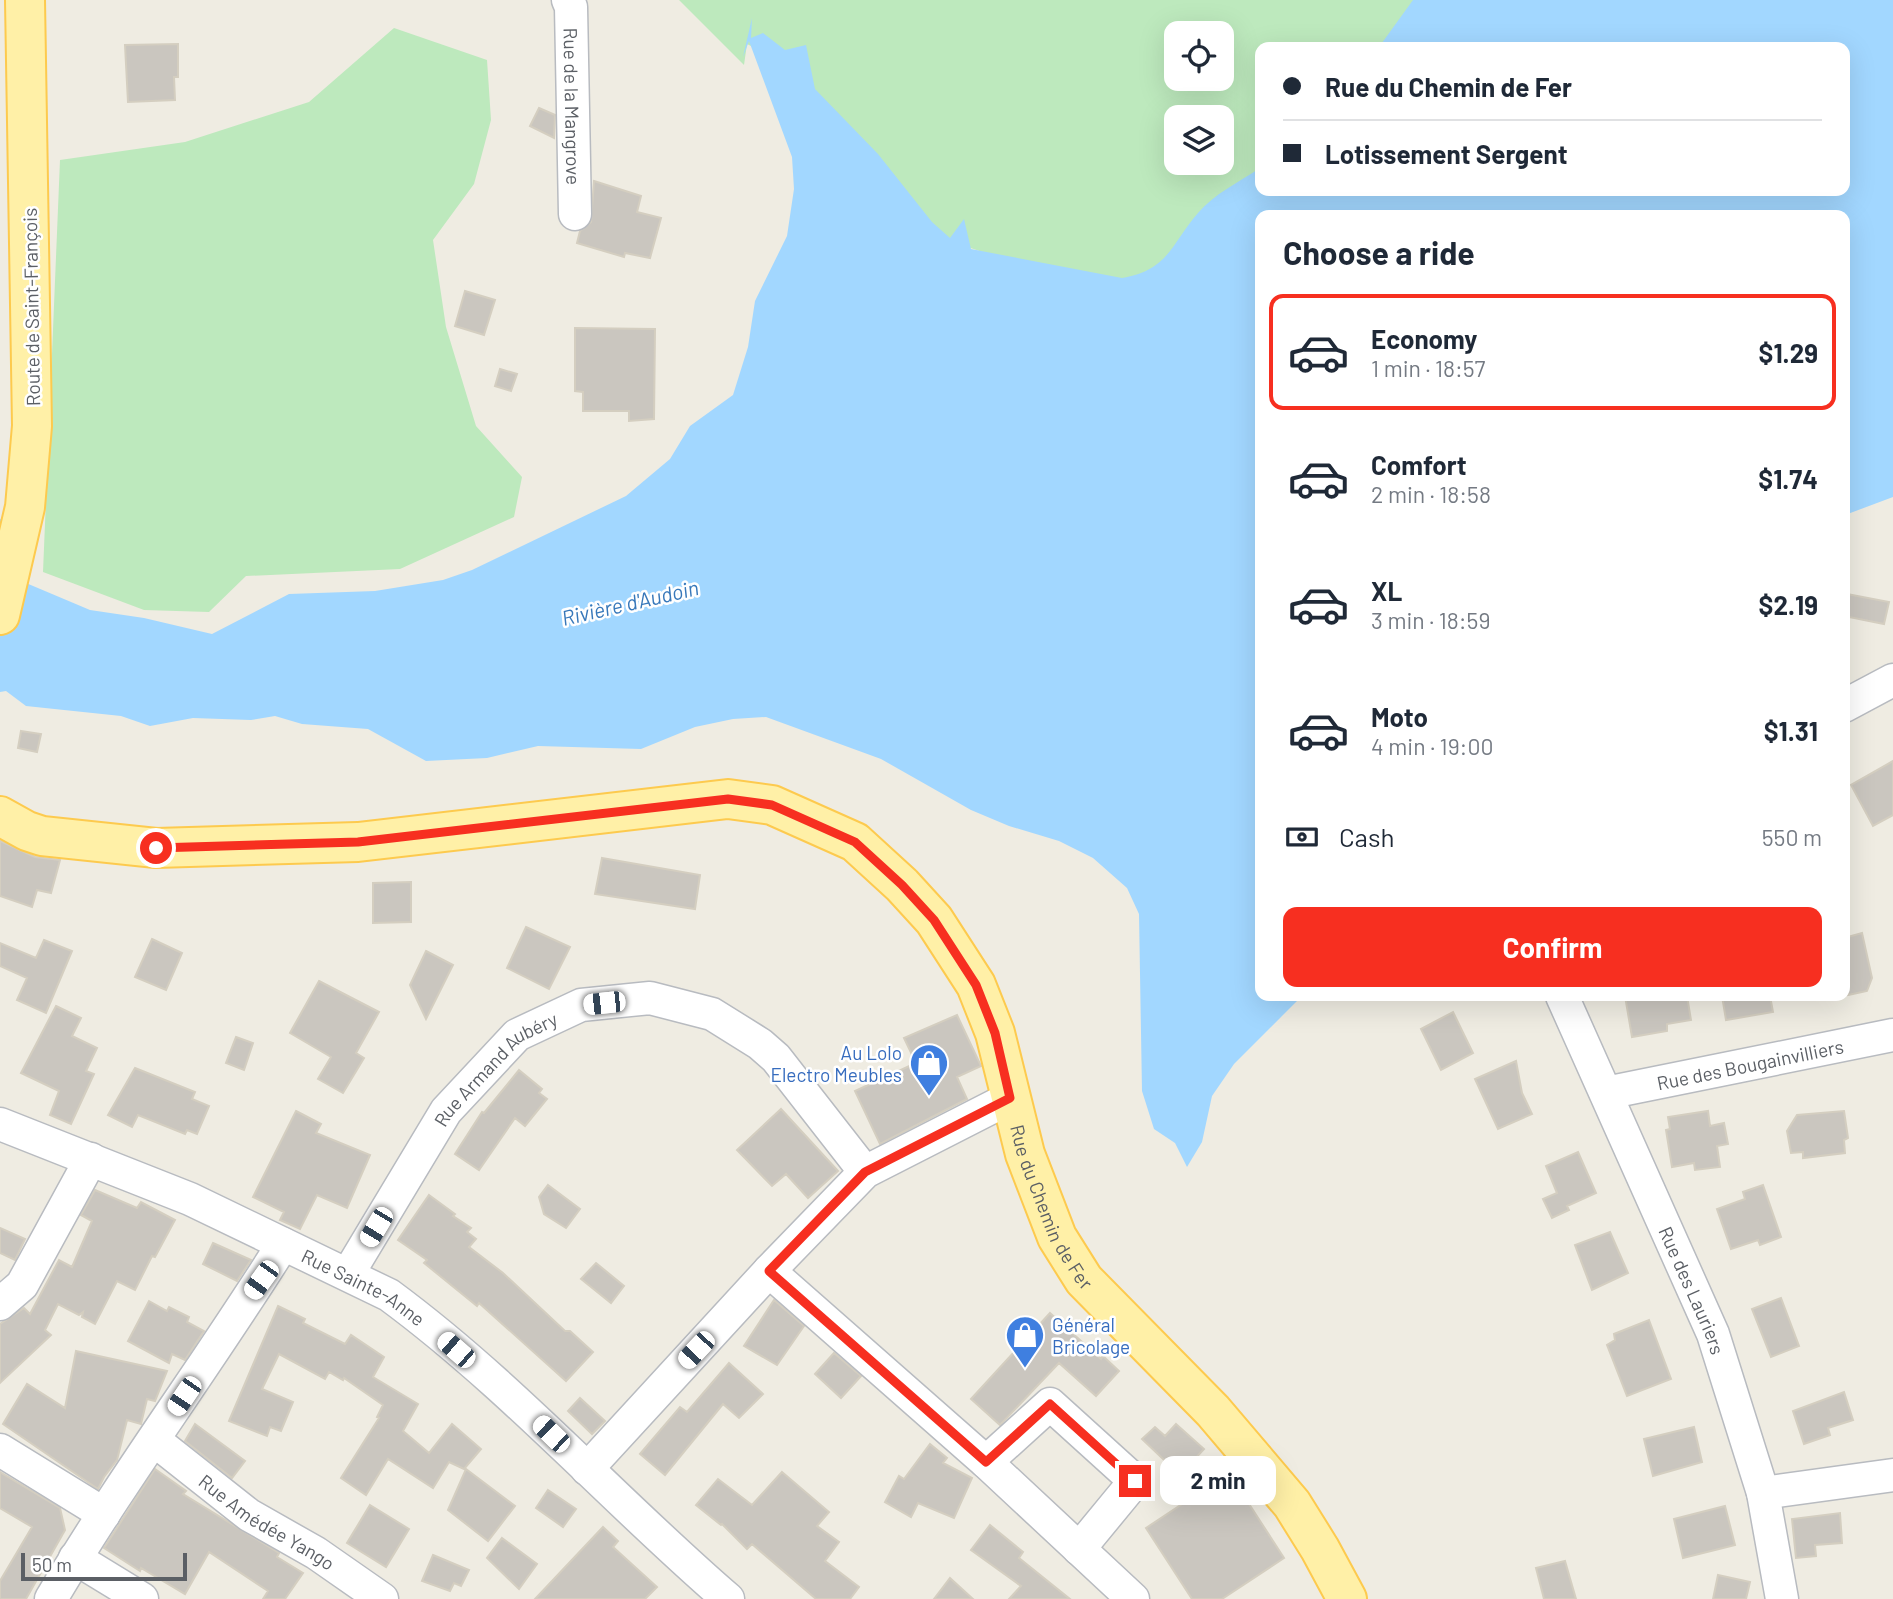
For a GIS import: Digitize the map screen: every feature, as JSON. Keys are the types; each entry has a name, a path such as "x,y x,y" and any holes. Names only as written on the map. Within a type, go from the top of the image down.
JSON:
{"main road":[{"name":"Route de Saint-François","path":"1,613 25,507 32,426 24,0"},
{"name":"Rue du Chemin de Fer","path":"0,816 42,836 156,848 358,842 728,799 772,805 855,842 902,885 934,920 976,985 995,1033 1025,1154 1041,1198 1057,1237 1084,1280 1213,1411 1292,1504 1347,1599"}],"street":[{"name":"Rue de la Mangrove","path":"568,0 571,7 575,95 575,214"},
{"path":"1850,703 1893,680"},
{"name":"Rue Armand Aubéry","path":"348,1274 446,1111 517,1035 581,1005 650,998 712,1014 760,1044 776,1058 865,1172"},
{"name":"Rue des Lauriers","path":"1564,1001 1713,1334 1763,1493 1782,1599"},
{"name":"Rue des Bougainvilliers","path":"1606,1093 1893,1035"},
{"path":"587,1468 769,1271 865,1172 1010,1098"},
{"name":"Rue Sainte-Anne","path":"0,1124 190,1199 389,1295 533,1417 587,1468 708,1593"},
{"path":"0,1304 22,1285 91,1159"},
{"path":"51,1599 75,1558 283,1244"},
{"path":"769,1271 986,1462 1133,1599"},
{"path":"986,1462 1050,1404 1135,1481 1079,1549"},
{"name":"Rue Amédée Yango","path":"154,1440 249,1515 316,1553 382,1599"},
{"path":"0,1450 104,1514"},
{"path":"1763,1493 1893,1475"},
{"path":"75,1558 142,1599"}],"green space":[{"path":"679,0 1435,0 1397,42 1255,42 1255,185 1152,288 1076,284 959,244 903,213 801,71 747,44 744,65"},
{"path":"394,28 487,60 491,120 474,184 433,240 446,327 476,426 522,477 514,517 400,569 246,576 209,612 144,610 43,572 60,160 185,142 309,102"}],"water":[{"name":"Rivière d'Audoin","path":"1413,0 1893,0 1893,497 1850,513 1850,210 1255,210 1255,1001 1297,1001 1234,1064 1212,1096 1202,1142 1187,1167 1175,1143 1154,1129 1142,1091 1139,914 1127,888 1093,858 1059,841 1009,826 971,810 881,759 766,717 733,719 695,727 641,749 538,746 487,758 426,761 368,729 302,724 275,716 251,720 193,718 150,726 121,716 26,706 6,691 0,692 0,519 7,522 26,583 90,610 144,618 212,634 289,594 375,591 443,580 472,570 626,496 670,459 690,426 733,395 748,347 755,301 787,236 794,189 792,157 749,41 743,57 752,18 751,38 763,33 785,50 806,45 815,89 878,154 932,222 950,238 964,219 971,249 1122,278 1150,269 1160,262 1204,206 1255,171 1255,196 1850,196 1850,42 1383,42"}],"building":[{"path":"178,44 178,77 174,77 175,100 128,102 125,45"},
{"path":"539,108 555,115 554,138 530,126"},
{"path":"594,181 641,196 637,212 661,218 650,258 625,253 624,257 577,243 580,231 591,222"},
{"path":"465,291 495,300 484,335 455,326"},
{"path":"575,328 655,329 654,419 629,421 629,411 583,411 583,392 575,391"},
{"path":"500,369 517,374 511,391 495,386"},
{"path":"1850,595 1889,602 1884,624 1850,617"},
{"path":"21,731 41,734 37,752 18,748"},
{"path":"1893,761 1893,815 1873,826 1851,785"},
{"path":"0,841 35,857 60,860 51,893 37,890 32,907 0,896"},
{"path":"602,858 700,875 695,909 595,894"},
{"path":"411,882 411,922 373,923 373,883"},
{"path":"526,927 570,947 549,989 507,968"},
{"path":"1862,933 1872,978 1867,991 1850,995 1850,936"},
{"path":"152,939 182,953 166,990 135,977"},
{"path":"44,940 72,951 46,1013 17,1000 27,978 0,966 0,943 36,958"},
{"path":"426,951 453,965 426,1019 410,985"},
{"path":"319,981 379,1012 356,1053 364,1058 343,1093 318,1079 331,1057 290,1033"},
{"path":"1626,1001 1688,1001 1691,1020 1667,1024 1667,1031 1632,1037"},
{"path":"1723,1001 1771,1001 1773,1012 1726,1020"},
{"path":"56,1006 81,1018 72,1036 97,1048 86,1071 94,1074 71,1124 50,1115 59,1091 21,1073"},
{"path":"1453,1012 1473,1053 1441,1070 1421,1029"},
{"path":"957,1015 981,1066 957,1077 967,1099 880,1144 855,1091 916,1063 904,1038"},
{"path":"236,1037 253,1043 244,1070 226,1063"},
{"path":"1516,1061 1522,1093 1532,1114 1498,1129 1475,1079"},
{"path":"135,1068 195,1092 192,1099 209,1106 197,1134 187,1130 185,1134 138,1115 132,1127 108,1115"},
{"path":"519,1070 542,1089 539,1093 547,1099 525,1126 515,1118 479,1170 455,1154 482,1112 484,1113"},
{"path":"781,1109 838,1171 808,1198 786,1174 772,1186 737,1150"},
{"path":"296,1111 321,1124 316,1133 370,1155 347,1208 317,1195 300,1229 280,1220 284,1212 253,1197"},
{"path":"1708,1111 1710,1126 1724,1123 1728,1144 1717,1146 1720,1167 1695,1170 1694,1163 1672,1167 1666,1130 1670,1129 1668,1117"},
{"path":"1844,1111 1848,1138 1844,1140 1845,1153 1803,1158 1803,1152 1791,1153 1787,1131 1797,1115"},
{"path":"1578,1152 1596,1193 1567,1206 1569,1210 1552,1218 1543,1199 1557,1193 1546,1166"},
{"path":"548,1185 580,1209 566,1228 544,1214 539,1197"},
{"path":"1763,1185 1781,1237 1760,1245 1758,1240 1731,1249 1717,1209 1745,1199 1743,1192"},
{"path":"95,1190 137,1208 141,1202 175,1220 155,1257 152,1256 135,1290 117,1281 95,1324 82,1317 83,1312 79,1315 58,1304 45,1330 51,1335 0,1383 0,1324 24,1308 30,1314 59,1260 72,1267 92,1221 81,1215"},
{"path":"429,1195 471,1228 467,1232 476,1239 469,1247 503,1273 565,1331 570,1331 593,1352 566,1381 479,1303 477,1306 424,1263 427,1260 398,1240"},
{"path":"0,1228 25,1239 15,1260 0,1253"},
{"path":"1610,1232 1628,1273 1592,1290 1575,1245"},
{"path":"213,1243 251,1260 237,1281 203,1264"},
{"path":"596,1263 624,1286 611,1303 581,1279"},
{"path":"1781,1298 1799,1346 1771,1357 1752,1309"},
{"path":"774,1300 804,1326 777,1365 744,1346"},
{"path":"149,1301 167,1311 169,1307 189,1317 187,1322 204,1331 185,1360 172,1354 169,1363 128,1341"},
{"path":"278,1306 305,1319 303,1323 345,1344 351,1335 384,1357 373,1377 418,1404 403,1431 429,1453 452,1424 481,1449 464,1469 449,1462 433,1488 388,1459 366,1495 341,1478 379,1418 377,1417 383,1405 344,1378 343,1380 329,1372 325,1379 279,1354 262,1389 293,1402 281,1431 270,1427 267,1436 229,1421"},
{"name":"Général Bricolage","path":"1050,1313 1101,1359 1103,1356 1119,1371 1096,1396 1059,1363 1000,1425 971,1399"},
{"path":"1649,1320 1671,1379 1627,1396 1607,1345 1615,1340 1614,1334"},
{"path":"76,1351 167,1371 155,1401 147,1399 141,1424 127,1420 117,1460 98,1489 3,1424 27,1384 65,1408"},
{"path":"834,1353 861,1376 841,1398 815,1374"},
{"path":"729,1363 763,1394 739,1418 723,1404 665,1475 640,1454 680,1407 687,1412"},
{"path":"1844,1392 1853,1420 1828,1428 1830,1435 1804,1444 1793,1411"},
{"path":"580,1398 605,1421 592,1434 568,1411"},
{"path":"195,1424 245,1461 232,1478 185,1441"},
{"path":"1176,1424 1204,1449 1180,1475 1142,1439 1155,1427 1165,1436"},
{"path":"1694,1427 1702,1462 1653,1476 1644,1439"},
{"path":"930,1444 947,1458 943,1463 972,1478 954,1518 918,1503 911,1517 885,1502 899,1476 904,1479"},
{"path":"155,1469 186,1491 183,1494 279,1553 277,1557 303,1573 285,1599 263,1599 268,1591 209,1552 185,1594 141,1568 140,1571 104,1548"},
{"path":"466,1469 515,1506 488,1541 448,1510"},
{"path":"0,1472 60,1508 65,1530 26,1599 0,1599 0,1581 32,1527 0,1508"},
{"path":"782,1472 829,1512 817,1526 839,1542 825,1561 859,1587 850,1599 816,1599 752,1544 747,1549 722,1524 696,1505 718,1479 752,1505"},
{"path":"1229,1473 1284,1558 1222,1599 1192,1599 1146,1528"},
{"path":"548,1490 576,1509 563,1527 536,1508"},
{"path":"370,1505 409,1529 386,1567 347,1543"},
{"path":"1725,1506 1735,1545 1683,1558 1674,1519"},
{"path":"1840,1513 1842,1543 1815,1545 1816,1556 1796,1558 1792,1519"},
{"path":"990,1525 1023,1552 1019,1558 1070,1599 1009,1599 1021,1586 971,1550"},
{"path":"603,1527 618,1541 613,1547 657,1587 645,1599 535,1599"},
{"path":"502,1538 537,1564 519,1589 487,1558"},
{"path":"433,1555 469,1570 461,1586 454,1583 450,1591 422,1581"},
{"path":"1565,1561 1576,1599 1544,1599 1536,1568"},
{"path":"1718,1575 1750,1582 1746,1599 1713,1599"},
{"path":"950,1578 973,1599 934,1599"}],"place":[{"name":"Au Lolo Electro Meubles","path":"929,1097"},
{"name":"Général Bricolage","path":"1025,1369"}],"route":[{"path":"156,848 358,842 728,799 772,805 855,842 902,885 934,920 976,985 995,1033 1010,1098 865,1172 769,1271 986,1462 1050,1404 1135,1481"}]}
